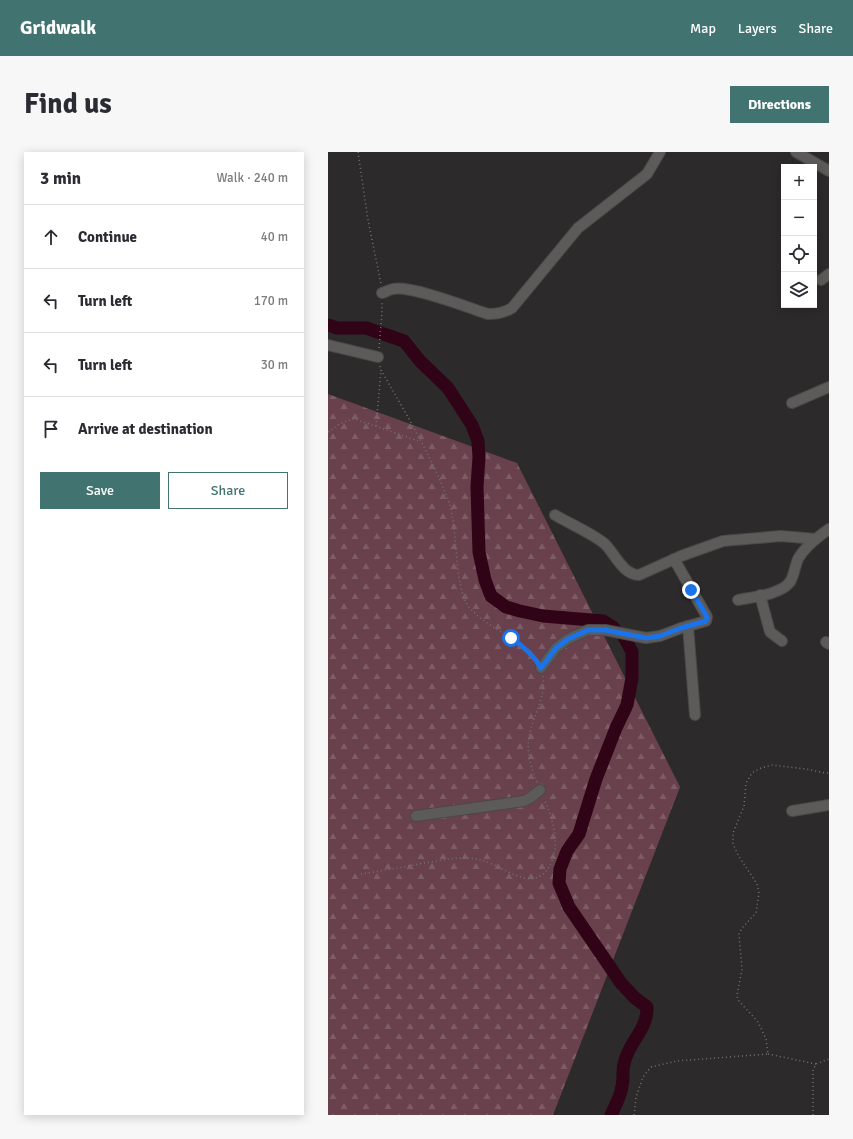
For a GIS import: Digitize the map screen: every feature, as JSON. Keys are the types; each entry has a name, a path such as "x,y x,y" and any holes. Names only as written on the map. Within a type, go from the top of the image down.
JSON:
{"street":[{"path":"382,293 394,288 406,289 488,314 505,312 512,308 578,228 644,177 660,152"},
{"path":"796,152 829,171"},
{"path":"328,345 378,357"},
{"path":"792,403 829,387"},
{"path":"555,515 604,544 628,572 634,575 639,575 674,559 723,541 781,536 816,539"},
{"path":"738,600 772,593 782,589 790,582 799,558 816,539 829,529"},
{"path":"541,668 556,648 568,639 588,630 605,630 646,638 660,636 706,621 707,618 674,559"},
{"path":"760,595 770,632 782,641"},
{"path":"688,626 695,715"},
{"path":"416,816 518,802 530,798 540,790"},
{"path":"792,811 829,805"}],"path":[{"path":"358,152 368,220 382,293 382,313 378,357 381,370 434,466 449,501 454,519 460,581 469,606 479,617 521,645 537,660 541,668 543,678 542,692 538,710 528,738 528,755 533,773 549,810 555,837 554,855 547,870 542,876 533,878 524,878 486,861 471,858 454,858 361,874"},
{"path":"376,426 381,370"},
{"path":"328,432 348,420 355,419 421,442"},
{"path":"768,1054 766,1039 758,1022 738,1000 737,995 742,969 739,934 742,928 756,913 759,893 758,884 738,855 733,844 733,833 744,806 746,783 752,773 761,768 772,765 825,773 829,772"},
{"path":"634,1115 636,1096 643,1077 651,1067 677,1062 768,1054 816,1064 829,1059"},
{"path":"813,1115 812,1076 816,1064"}],"green space":[{"path":"328,394 517,463 680,787 553,1115 328,1115"}],"waterway":[{"path":"328,325 337,328 366,328 404,341 420,361 448,388 472,425 478,441 479,457 477,487 479,552 485,580 491,596 506,607 520,611 543,616 603,621 614,628"},
{"path":"611,1115 618,1101 621,1090 623,1081 623,1067 626,1056 644,1023 647,1007 635,998 621,983 569,907 559,883 560,869 567,851 579,834 596,779 616,728 627,705 632,678 632,652 623,635"}],"route":[{"path":"511,638 537,660 541,668 556,648 568,639 588,630 605,630 646,638 660,636 706,621 706,615 691,590"}]}
